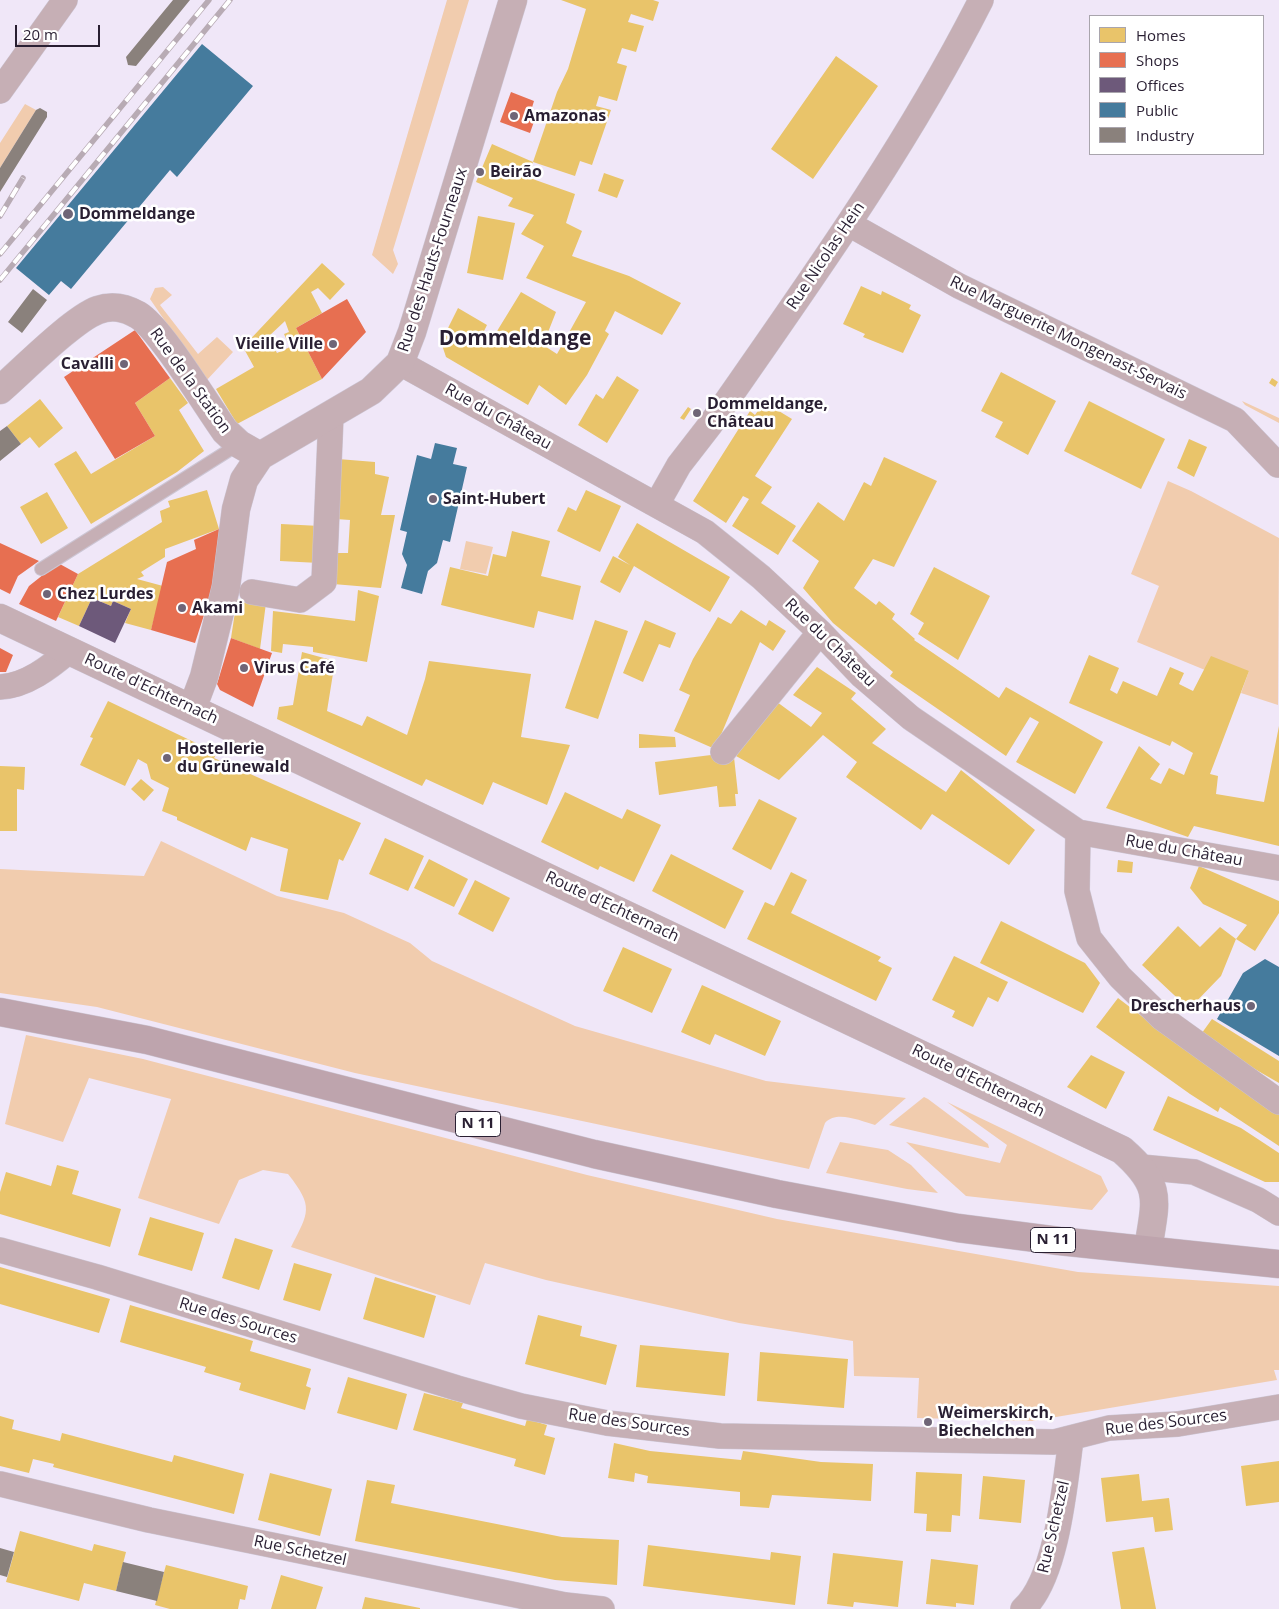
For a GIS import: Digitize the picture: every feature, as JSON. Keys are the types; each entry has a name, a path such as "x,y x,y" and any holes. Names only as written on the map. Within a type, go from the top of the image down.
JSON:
{"main road":[{"name":"N 11","path":"0,1012 147,1040 594,1154 777,1194 958,1228 1059,1241 1279,1264"}],"street":[{"path":"0,91 65,0"},
{"name":"Rue des Hauts-Fourneaux","path":"192,709 204,677 226,587 236,509 244,480 249,450 331,415 371,391 400,363 412,332 513,0"},
{"name":"Rue Nicolas Hein","path":"657,504 679,464 710,425 849,224 884,170 951,57 981,0"},
{"name":"Rue Marguerite Mongenast-Servais","path":"849,224 959,286 1235,420 1278,464"},
{"name":"Rue de la Station","path":"0,390 79,321 97,311 119,306 139,316 155,331 224,431 249,450"},
{"name":"Rue du Château","path":"400,363 705,532 761,577 820,632 862,676 911,718 1078,832 1279,868"},
{"path":"252,592 300,600 324,582 331,415"},
{"name":"Route d'Echternach","path":"0,618 1122,1150 1141,1167 1155,1193 1148,1249"},
{"path":"723,752 820,632"},
{"path":"0,687 13,686 50,667 69,650"},
{"path":"1078,832 1077,891 1089,938 1120,977 1162,1018 1279,1102"},
{"path":"1141,1167 1194,1172 1268,1197 1279,1213"},
{"name":"Rue des Sources","path":"0,1250 97,1277 521,1406 607,1422 720,1436 1054,1442 1109,1428 1178,1424 1279,1407"},
{"name":"Rue Schetzel","path":"1023,1609 1029,1604 1048,1568 1064,1493 1071,1439"},
{"name":"Rue Schetzel","path":"0,1484 168,1524 565,1605 602,1609"}],"lane":[{"path":"41,569 249,450"}],"shaded area":[{"path":"447,0 469,0 393,250 398,264 393,274 372,255"},
{"path":"25,104 36,110 0,168 0,143"},
{"path":"163,287 172,295 160,305 198,354 217,337 233,352 206,381 150,299 155,288"},
{"path":"1242,401 1279,418 1279,423 1245,405"},
{"path":"1168,481 1191,491 1279,538 1278,705 1241,693 1249,671 1205,670 1137,642 1159,586 1131,574"},
{"path":"466,541 493,547 486,574 460,569"},
{"path":"161,841 277,896 344,913 410,943 432,961 575,1026 766,1081 906,1098 875,1125 842,1117 830,1119 825,1123 809,1169 355,1073 97,1007 0,993 0,869 144,876"},
{"path":"26,1035 143,1059 587,1175 777,1219 1078,1272 1279,1286 1279,1370 1274,1370 1277,1380 1032,1421 917,1418 919,1378 854,1376 853,1341 739,1323 546,1280 485,1263 470,1305 291,1247 302,1225 306,1210 302,1194 288,1174 263,1170 239,1180 219,1224 138,1198 171,1099 89,1078 63,1142 5,1124"},
{"path":"924,1097 988,1144 989,1148 889,1125"},
{"path":"947,1102 1101,1176 1108,1191 1092,1210 966,1196 906,1142 1000,1163 1007,1145"},
{"path":"840,1142 888,1150 911,1165 938,1193 907,1189 826,1173"}],"building: Homes":[{"path":"561,0 653,0 659,2 653,21 631,14 628,22 644,26 636,52 622,48 617,63 627,66 617,101 599,96 596,106 611,110 592,165 580,161 575,176 533,162 557,92 568,69 586,9"},
{"path":"836,56 878,86 813,179 771,149"},
{"path":"492,144 533,162 527,177 575,194 566,223 582,231 572,256 629,276 681,303 662,335 615,311 605,331 609,334 587,375 566,405 539,385 528,405 446,357 441,342 458,308 487,325 481,337 501,347 504,342 494,336 521,292 556,312 543,345 557,354 586,302 526,278 544,246 521,234 534,215 508,206 513,198 476,182"},
{"path":"604,173 624,180 617,198 598,191"},
{"path":"478,216 515,223 503,280 467,273"},
{"path":"322,263 345,284 330,300 318,288 311,292 322,313 296,328 322,379 237,424 216,389 254,367 243,347","holes":["285,321 289,332 284,334 290,347 277,353 268,337"]},
{"path":"861,286 881,295 882,291 911,305 909,309 921,315 903,353 863,337 865,334 843,324"},
{"path":"1001,372 1056,401 1028,455 995,437 1003,422 981,411"},
{"path":"617,376 639,390 607,443 578,425 596,394 603,399"},
{"path":"170,378 188,403 179,410 204,451 177,472 91,524 54,464 76,451 91,474 155,436 135,403"},
{"path":"1272,378 1278,382 1275,387 1269,383"},
{"path":"40,399 63,428 39,448 30,437 21,444 7,426"},
{"path":"1089,401 1165,439 1141,489 1064,451"},
{"path":"764,402 792,419 755,476 772,487 761,503 796,526 778,555 732,526 749,499 743,496 726,523 693,501 750,411 755,415"},
{"path":"688,407 691,409 684,420 680,418"},
{"path":"1189,439 1207,447 1194,477 1177,468"},
{"path":"884,457 937,481 894,567 873,559 854,588 876,605 879,601 895,614 892,619 914,640 999,698 1006,687 1103,742 1075,794 1016,762 1039,722 1030,717 1006,756 890,676 893,672 833,623 803,588 819,561 792,541 818,502 844,521 864,482 871,486"},
{"path":"338,459 375,462 375,474 389,477 381,515 395,515 381,588 333,584 333,553 348,553 350,520 336,519"},
{"path":"207,490 219,529 165,549 165,557 141,572 144,576 137,579 163,586 151,630 125,623 131,609 113,601 111,606 92,598 79,626 58,617 78,574 162,522 160,511 170,507 168,501"},
{"path":"586,490 621,506 600,552 557,531 568,507 576,511"},
{"path":"47,492 68,528 41,544 20,507"},
{"path":"637,523 730,577 710,612 634,566 620,593 600,582 613,556 630,565 618,557"},
{"path":"281,524 320,526 319,563 280,561"},
{"path":"512,531 550,541 541,576 581,586 573,620 538,611 534,628 441,605 450,567 488,576 493,554 506,557"},
{"path":"934,567 990,596 958,660 918,634 924,623 910,614"},
{"path":"358,590 379,596 367,662 313,652 313,647 283,644 282,653 271,651 273,611 355,621"},
{"path":"237,599 266,603 260,649 231,638"},
{"path":"741,610 766,626 769,620 786,631 773,651 760,642 715,749 674,731 690,695 679,690 693,659 718,617 731,624"},
{"path":"595,620 628,631 598,719 565,708"},
{"path":"645,620 676,633 670,648 659,644 643,682 623,673"},
{"path":"302,652 335,661 327,711 362,726 367,716 407,735 429,661 531,674 521,737 570,745 547,805 493,782 483,805 426,779 422,786 277,719 279,707 293,705"},
{"path":"1089,655 1119,668 1110,690 1117,694 1123,681 1157,696 1170,667 1184,673 1179,684 1193,691 1211,656 1249,671 1210,774 1218,776 1216,794 1264,802 1279,726 1279,846 1194,826 1188,837 1106,808 1139,746 1160,764 1150,779 1161,784 1169,768 1184,775 1193,753 1172,741 1170,746 1069,703"},
{"path":"817,667 856,693 851,699 886,729 872,743 946,792 961,770 1035,830 1009,865 932,814 921,830 846,777 857,762 823,735 779,780 736,756 777,702 811,727 822,713 793,695"},
{"path":"108,701 217,753 214,758 361,823 343,861 339,859 328,900 280,891 288,849 251,837 246,851 177,820 177,817 162,811 169,788 151,779 147,764 138,759 125,786 80,765 93,738 90,737"},
{"path":"639,734 675,737 676,747 639,748"},
{"path":"711,755 714,759 734,757 738,794 735,794 736,806 719,807 717,786 659,795 655,762"},
{"path":"0,766 25,767 24,790 17,789 17,831 0,831"},
{"path":"141,779 154,790 144,801 131,789"},
{"path":"565,792 622,819 627,809 661,825 634,882 600,866 598,870 541,842"},
{"path":"759,799 797,818 771,870 732,849"},
{"path":"385,838 424,856 408,891 369,874"},
{"path":"671,854 744,891 725,929 652,891"},
{"path":"429,859 468,879 454,907 414,888"},
{"path":"1118,860 1133,862 1132,873 1117,872"},
{"path":"1199,866 1279,901 1279,913 1255,951 1236,939 1247,925 1203,904 1190,888"},
{"path":"791,872 807,880 791,913 881,957 878,961 892,968 876,1001 747,939 765,902 774,906"},
{"path":"475,880 510,898 493,932 458,914"},
{"path":"1001,921 1085,963 1100,983 1083,1013 980,963"},
{"path":"1178,926 1200,947 1220,927 1236,939 1221,976 1189,1009 1142,965"},
{"path":"623,947 672,969 652,1013 603,991"},
{"path":"954,956 1008,982 998,1002 988,997 973,1027 952,1017 955,1011 932,1000"},
{"path":"702,985 781,1021 765,1056 715,1034 710,1045 681,1032"},
{"path":"1118,998 1159,1031 1279,1112 1279,1146 1220,1107 1218,1112 1190,1094 1096,1027"},
{"path":"1212,1019 1279,1061 1279,1083 1199,1037"},
{"path":"1091,1055 1125,1072 1106,1109 1067,1087"},
{"path":"1168,1096 1241,1128 1279,1153 1279,1182 1265,1182 1153,1130"},
{"path":"57,1165 79,1171 72,1194 121,1209 110,1247 0,1214 0,1192 6,1172 51,1186"},
{"path":"150,1217 204,1233 192,1271 138,1255"},
{"path":"235,1238 273,1250 259,1290 222,1278"},
{"path":"294,1263 332,1274 320,1311 283,1300"},
{"path":"0,1267 110,1299 99,1333 0,1304"},
{"path":"375,1277 436,1296 424,1338 363,1319"},
{"path":"130,1305 253,1341 250,1351 311,1369 306,1386 311,1388 305,1410 239,1390 241,1383 204,1372 206,1367 120,1342"},
{"path":"538,1315 582,1326 580,1336 617,1345 606,1385 525,1364"},
{"path":"640,1345 729,1353 725,1396 636,1387"},
{"path":"760,1352 848,1359 844,1408 757,1401"},
{"path":"348,1377 407,1394 397,1430 337,1413"},
{"path":"424,1393 463,1403 461,1408 525,1426 527,1419 547,1425 544,1435 555,1438 545,1475 514,1466 516,1459 413,1430"},
{"path":"0,1416 14,1420 12,1429 60,1441 62,1433 172,1462 174,1455 244,1474 234,1514 53,1467 54,1464 33,1459 29,1473 0,1466"},
{"path":"614,1443 650,1451 741,1460 743,1451 821,1462 873,1464 871,1501 772,1495 769,1508 740,1506 740,1492 647,1483 648,1476 635,1473 634,1482 608,1478"},
{"path":"1279,1461 1279,1502 1246,1506 1241,1466"},
{"path":"916,1472 962,1474 960,1516 952,1515 951,1532 926,1531 927,1514 914,1513"},
{"path":"270,1473 332,1489 320,1536 258,1520"},
{"path":"1139,1474 1142,1501 1169,1498 1173,1530 1155,1532 1153,1517 1106,1522 1101,1478"},
{"path":"983,1476 1025,1480 1021,1523 979,1519"},
{"path":"367,1480 395,1485 391,1503 562,1537 619,1540 617,1585 555,1580 355,1541"},
{"path":"20,1531 92,1551 94,1544 126,1552 116,1591 84,1583 79,1601 6,1582"},
{"path":"648,1545 770,1560 771,1552 801,1556 795,1605 643,1586"},
{"path":"1144,1547 1156,1609 1121,1609 1112,1552"},
{"path":"833,1553 903,1561 898,1607 854,1602 853,1607 827,1604"},
{"path":"931,1559 978,1565 974,1605 956,1603 956,1607 926,1604"},
{"path":"166,1565 248,1586 245,1600 240,1599 238,1609 170,1609 155,1605"},
{"path":"281,1575 323,1587 316,1609 271,1609"},
{"path":"365,1597 420,1608 420,1609 362,1609"}],"building: Shops":[{"path":"511,92 534,101 530,114 536,116 530,133 500,122"},
{"path":"347,299 366,332 322,379 296,328"},
{"path":"135,330 170,378 135,403 155,436 115,459 64,377"},
{"name":"Akami","path":"219,529 224,553 195,643 151,630 167,562 196,549 194,540"},
{"path":"0,543 39,561 18,576 10,594 0,589"},
{"path":"58,563 78,574 56,621 19,604 29,586"},
{"name":"Virus Café","path":"231,638 272,653 253,707 220,690 217,684"},
{"path":"0,648 13,655 6,672 0,672"}],"building: Offices":[{"path":"92,598 111,606 113,601 131,609 115,643 79,626"}],"building: Public":[{"path":"202,44 253,86 177,177 170,170 71,289 61,281 49,295 16,268"},
{"name":"Saint-Hubert","path":"435,443 457,448 453,464 467,467 450,542 443,540 437,563 428,571 422,594 401,588 407,565 402,554 407,532 400,530 417,455 431,459"},
{"name":"Drescherhaus","path":"1265,959 1279,967 1279,1056 1217,1019 1243,973"}],"building: Industry":[{"path":"173,0 190,0 136,66 128,65 126,57"},
{"path":"40,108 47,112 47,117 0,192 0,168 36,110"},
{"path":"33,289 47,300 22,333 8,322"},
{"path":"7,426 21,444 0,461 0,431"},
{"path":"0,1548 14,1552 7,1577 0,1575"},
{"path":"123,1562 164,1572 157,1601 116,1591"}],"railway":[{"path":"0,254 209,0"},
{"path":"0,280 230,0"},
{"path":"0,216 23,178"}],"place":[{"name":"Amazonas","path":"514,116"},
{"name":"Beirão","path":"480,172"},
{"name":"Dommeldange","path":"68,214"},
{"name":"Vieille Ville","path":"333,344"},
{"name":"Cavalli","path":"124,364"},
{"name":"Dommeldange, Château","path":"697,413"},
{"name":"Saint-Hubert","path":"433,499"},
{"name":"Chez Lurdes","path":"47,594"},
{"name":"Akami","path":"182,608"},
{"name":"Virus Café","path":"244,668"},
{"name":"Hostellerie du Grünewald","path":"167,758"},
{"name":"Drescherhaus","path":"1251,1006"},
{"name":"Weimerskirch, Biechelchen","path":"928,1422"}],"district":[{"name":"Dommeldange","path":"515,339"}]}
